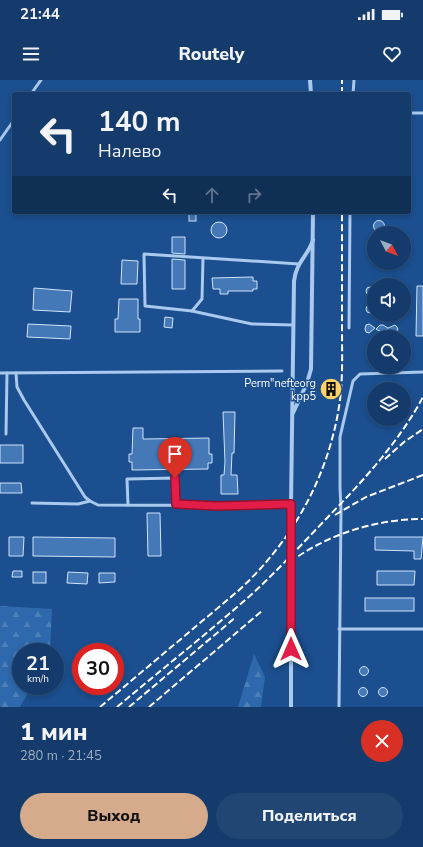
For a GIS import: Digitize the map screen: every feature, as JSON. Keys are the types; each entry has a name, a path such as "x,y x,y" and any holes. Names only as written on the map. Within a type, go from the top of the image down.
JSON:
{"street":[{"path":"310,80 311,92"},
{"path":"292,417 311,369 313,214"},
{"path":"291,707 291,504 294,281 296,269 313,240"}],"lane":[{"path":"33,92 41,80"},
{"path":"353,92 354,80"},
{"path":"411,113 423,113"},
{"path":"0,140 12,123"},
{"path":"349,328 350,214"},
{"path":"293,325 252,324 192,311 145,306 144,254 299,264"},
{"path":"192,311 202,299 203,258"},
{"path":"0,372 282,371"},
{"path":"339,707 341,516 340,437 353,381 357,376 364,374 423,372"},
{"path":"6,434 7,373"},
{"path":"16,373 17,387 24,400 85,497 98,505 176,504 218,506 291,504"},
{"path":"128,505 127,479 175,478 176,504"},
{"path":"32,503 78,504 90,501"},
{"path":"339,629 423,629"}],"green space":[{"path":"0,606 52,609 50,643 12,643 12,695 27,695 20,707 0,707"},
{"path":"254,654 265,677 261,707 238,707"}],"building":[{"path":"189,214 196,214 196,221 189,221"},
{"path":"377,221 381,221 384,226 374,226 375,222"},
{"path":"219,222 226,227 227,230 222,237 219,238 212,233 211,230 216,223"},
{"path":"172,237 185,237 185,254 172,253"},
{"path":"172,259 185,260 185,289 172,289"},
{"path":"122,260 138,261 137,284 121,284"},
{"path":"253,277 253,281 257,281 257,289 253,289 253,291 228,291 228,294 220,294 220,289 213,289 212,278"},
{"path":"417,286 423,286 423,336 416,336"},
{"path":"34,288 72,291 70,312 33,310"},
{"path":"119,299 138,299 138,319 140,319 140,332 115,332 115,319 118,319"},
{"path":"165,317 173,318 172,328 164,327"},
{"path":"28,324 71,326 70,339 27,337"},
{"path":"369,324 375,328 373,330 367,330 366,332 366,325"},
{"path":"380,325 388,328 395,325 398,330 378,330 376,329"},
{"name":"Perm\"nefteorg kpp5","path":"326,385 335,385 335,394 326,393"},
{"path":"223,412 235,412 234,453 232,453 231,475 237,475 238,494 221,494 221,475 224,475 225,462"},
{"path":"133,428 143,428 143,439 209,438 209,454 212,454 212,463 208,463 208,469 132,470 132,462 129,462 129,454 132,454"},
{"path":"0,445 23,445 23,463 0,463"},
{"path":"0,483 21,483 22,493 0,493"},
{"path":"147,513 160,513 161,556 148,556"},
{"path":"9,537 24,537 23,556 9,556"},
{"path":"33,537 115,538 115,557 33,556"},
{"path":"375,537 423,537 421,559 414,559 414,551 375,550"},
{"path":"13,571 22,571 22,577 12,577"},
{"path":"377,571 415,571 414,585 377,585"},
{"path":"33,572 46,572 46,583 33,583"},
{"path":"68,572 88,573 87,584 67,583"},
{"path":"99,573 115,573 115,582 99,583"},
{"path":"365,598 414,598 414,611 365,611"},
{"path":"362,667 366,667 368,671 366,675 362,675 360,673 360,669"},
{"path":"361,688 365,688 367,692 365,696 361,696 359,694 359,690"},
{"path":"381,688 385,688 387,692 385,696 381,696 379,694 379,690"}],"railway":[{"path":"342,80 342,92"},
{"path":"100,707 238,591 258,571 292,528 318,480 328,454 335,427 342,382 342,214"},
{"path":"117,707 202,637 252,594 281,566 379,461 403,430 423,397"},
{"path":"385,459 404,442 423,429"},
{"path":"335,515 366,497 423,475"},
{"path":"290,562 320,543 353,530 388,522 423,519"},
{"path":"149,707 262,611"},
{"path":"129,707 236,617"}],"place":[{"name":"Perm\"nefteorg kpp5","path":"331,389"}],"route":[{"path":"175,478 176,504 218,506 291,504 291,649"}]}
